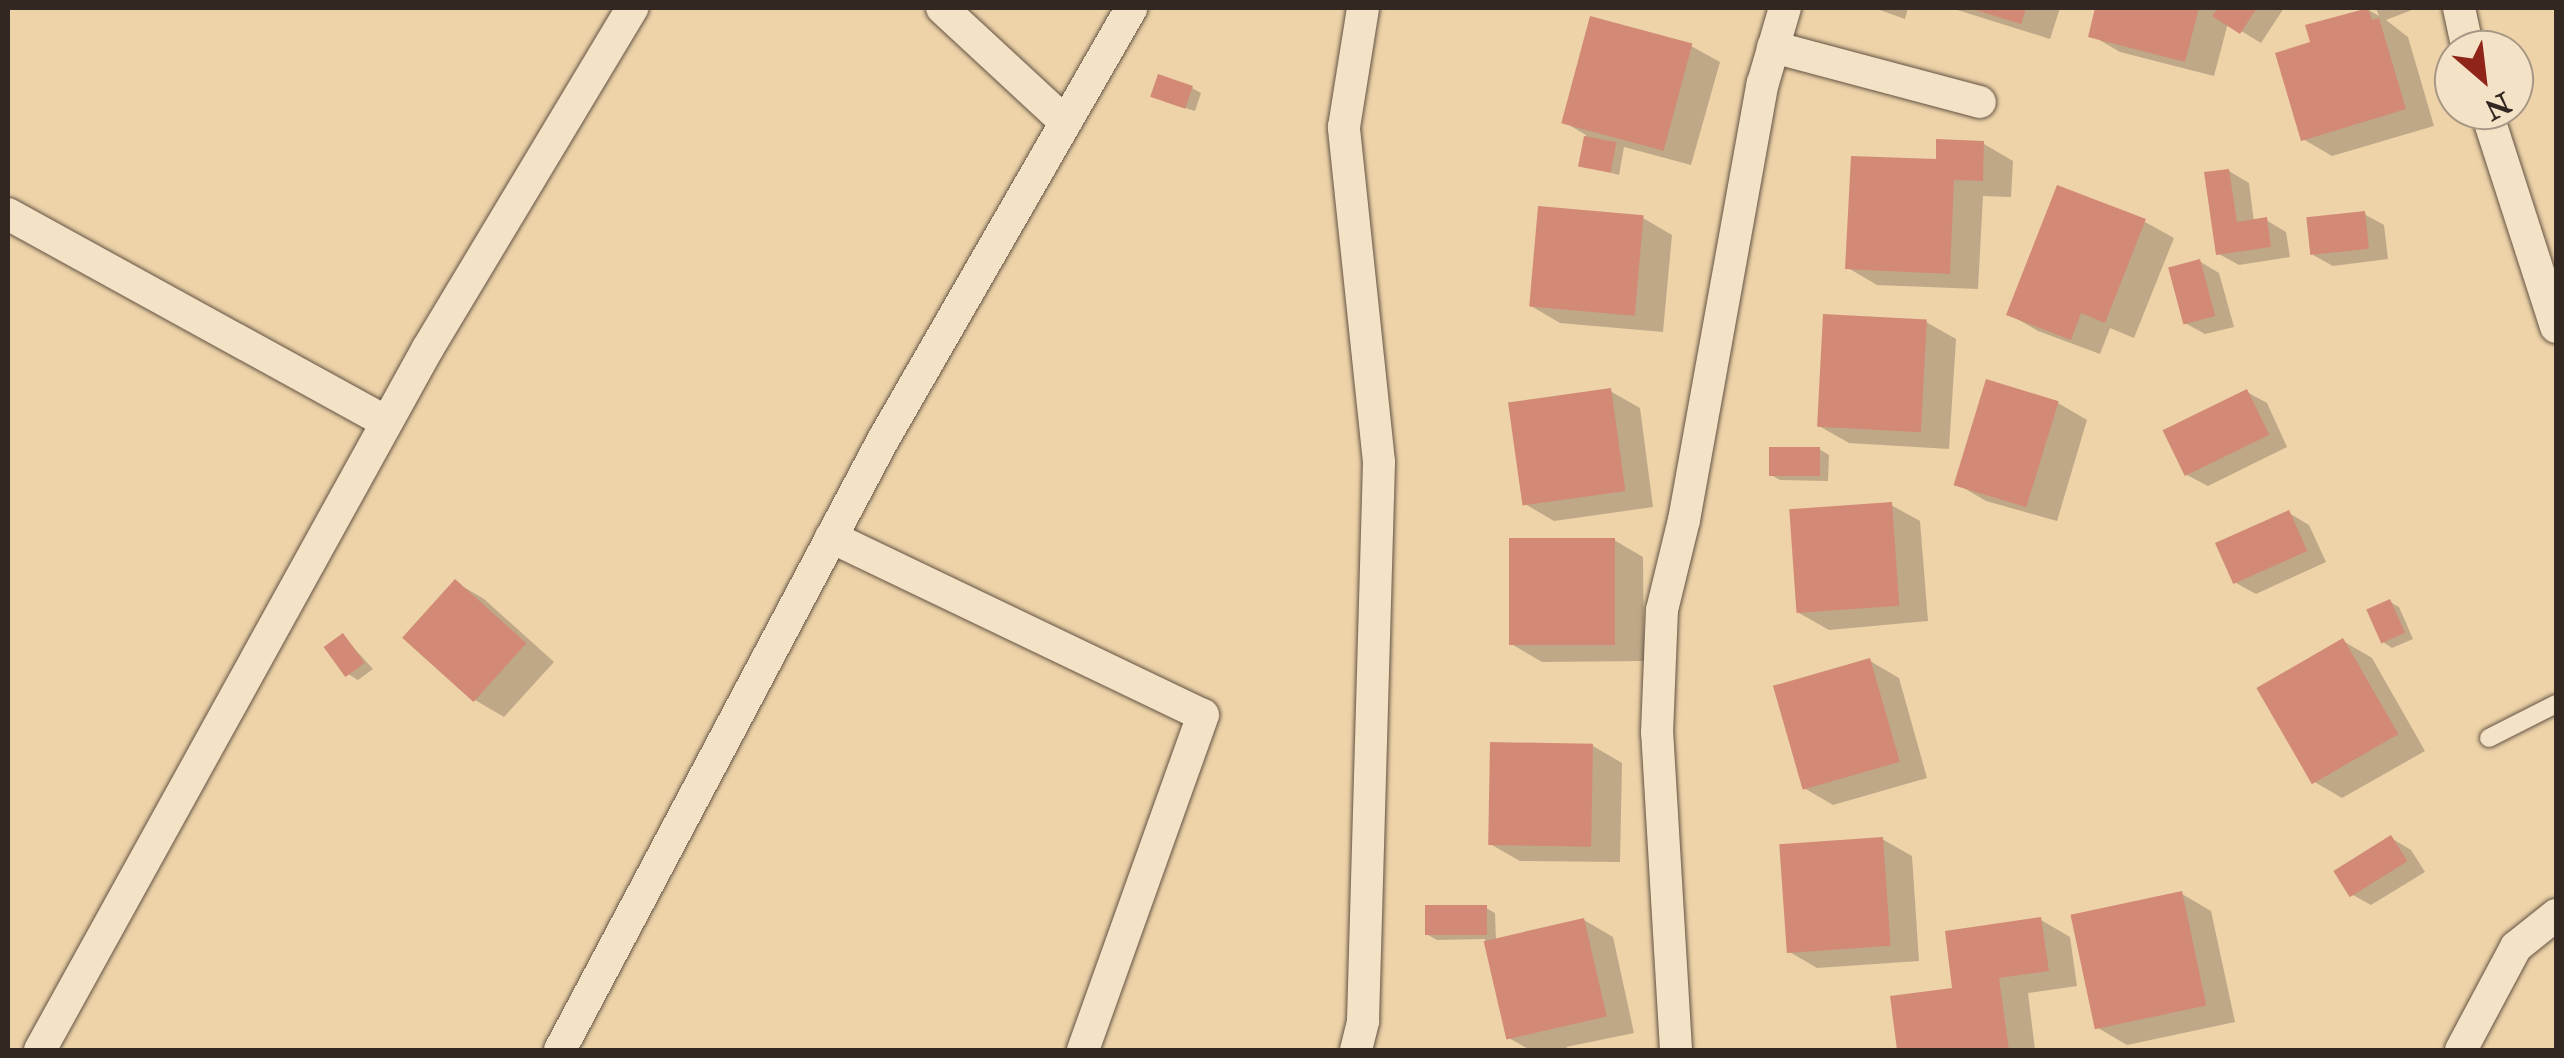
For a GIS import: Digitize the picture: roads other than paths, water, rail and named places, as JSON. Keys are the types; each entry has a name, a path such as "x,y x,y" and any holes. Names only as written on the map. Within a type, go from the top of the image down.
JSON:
{"street":[{"path":"40,1050 387,422 632,8"},
{"path":"942,8 1065,122"},
{"path":"560,1050 831,537 1131,8"},
{"path":"1356,1050 1363,1021 1379,462 1344,127 1363,8"},
{"path":"1676,1050 1657,733 1662,610 1684,520 1762,83 1785,8"},
{"path":"1774,47 1980,102"},
{"path":"2494,130 2547,272 2556,327"},
{"path":"8,214 387,422"},
{"path":"831,537 1203,715 1083,1050"},
{"path":"2461,1050 2516,947 2556,916"}],"lane":[{"path":"2489,738 2556,704"}]}
